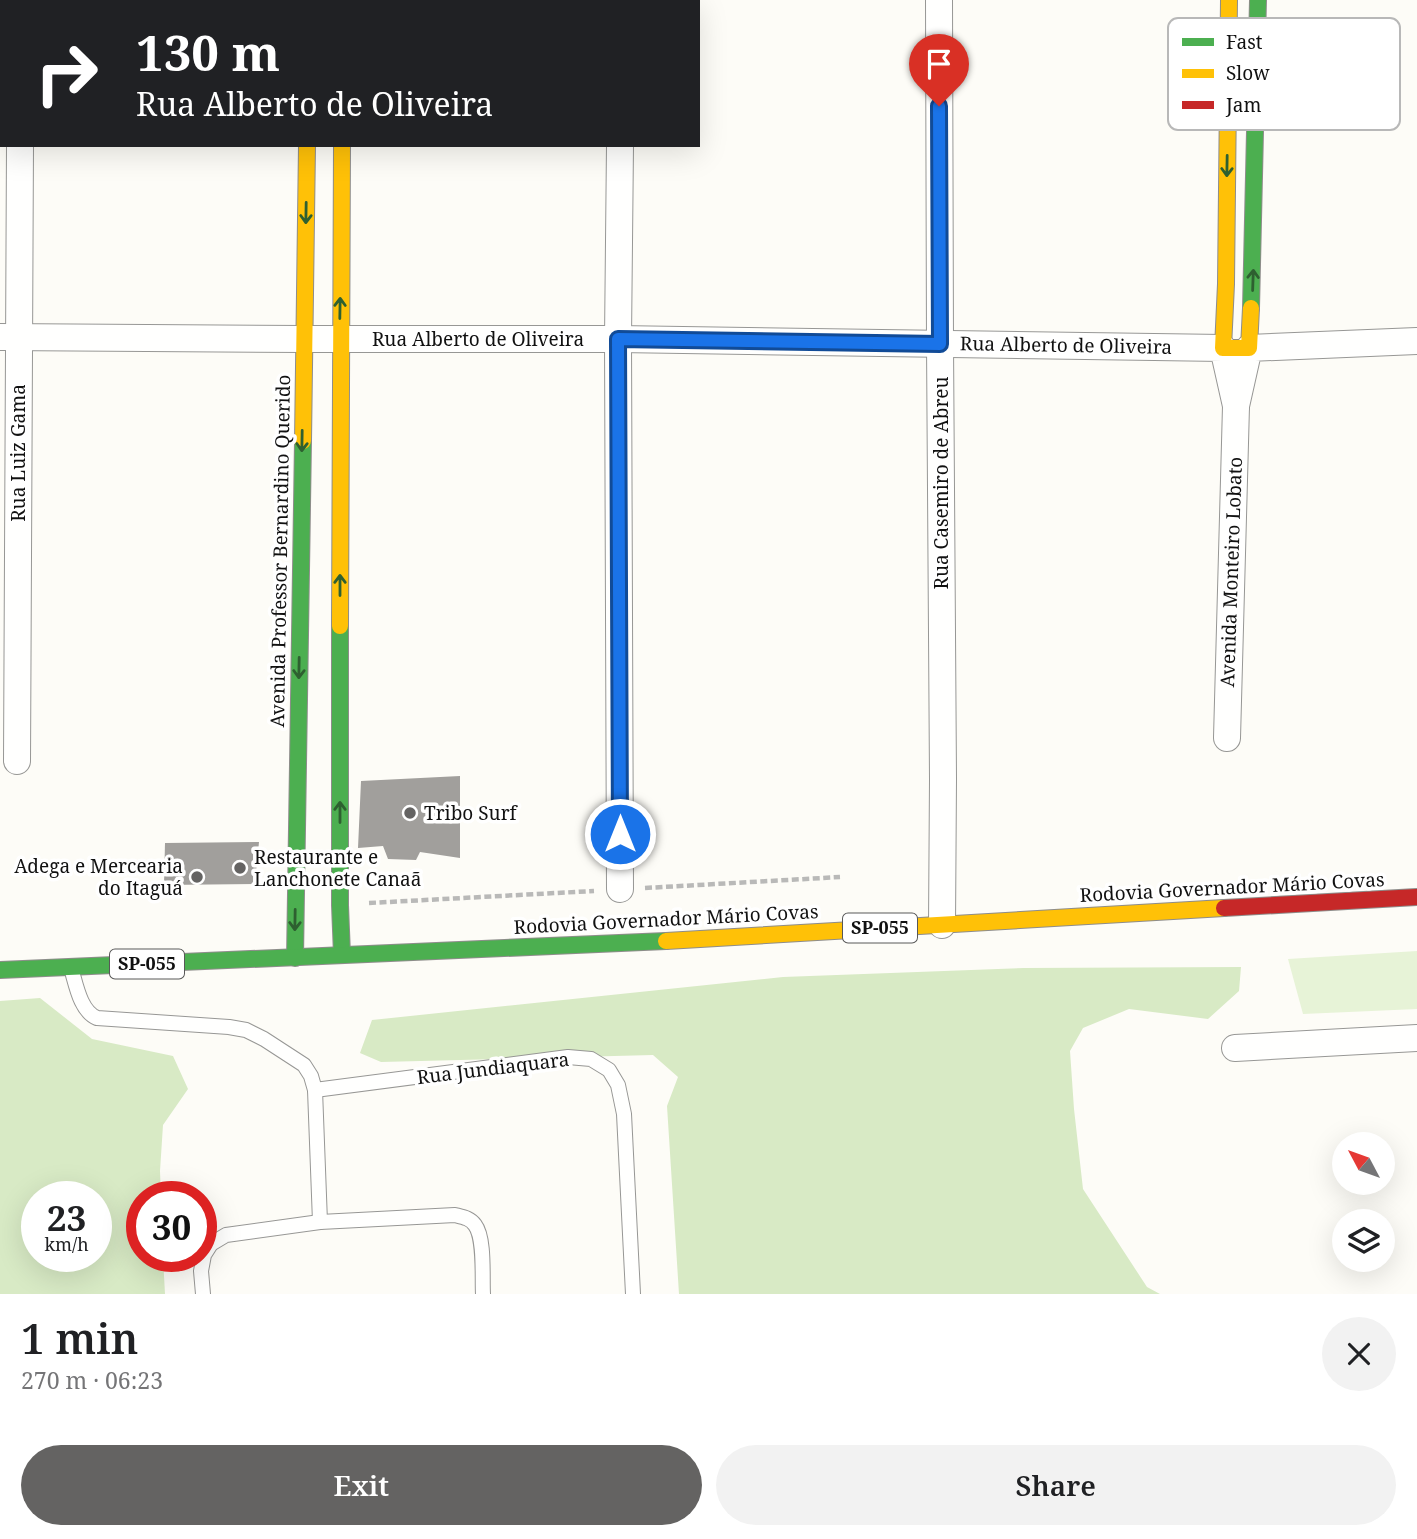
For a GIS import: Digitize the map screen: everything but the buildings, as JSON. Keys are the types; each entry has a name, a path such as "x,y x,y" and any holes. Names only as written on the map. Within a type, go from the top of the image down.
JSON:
{"main road":[{"name":"Avenida Monteiro Lobato","path":"1229,0 1229,18"},
{"name":"Avenida Monteiro Lobato","path":"1258,0 1258,18"},
{"name":"Avenida Monteiro Lobato","path":"1223,348 1228,130"},
{"name":"Avenida Monteiro Lobato","path":"1249,348 1256,130"},
{"name":"Avenida Professor Bernardino Querido","path":"295,958 307,147"},
{"path":"342,147 342,955"},
{"name":"Rua Alberto de Oliveira","path":"1223,348 1249,348"},
{"name":"Rodovia Governador Mário Covas","path":"0,970 628,943 1417,897"}],"street":[{"name":"Rua Casemiro de Abreu","path":"939,0 942,925"},
{"name":"Rua Luiz Gama","path":"17,761 9,337 20,147"},
{"path":"620,147 620,889"},
{"name":"Rua Alberto de Oliveira","path":"9,337 618,339 1223,348"},
{"name":"Rua Alberto de Oliveira","path":"1249,348 1417,341"},
{"name":"Avenida Monteiro Lobato","path":"1223,348 1236,406"},
{"name":"Avenida Monteiro Lobato","path":"1227,738 1236,406 1249,348"},
{"path":"1235,1048 1417,1038"}],"lane":[{"path":"70,967 85,1009 92,1016 246,1030 264,1038 304,1065 315,1090 320,1222"},
{"name":"Rua Jundiaquara","path":"315,1090 568,1057 591,1059 609,1070 618,1085 624,1114 633,1294"},
{"path":"203,1294 201,1271 204,1255 211,1244 226,1235 320,1222 455,1215 467,1218 477,1227 483,1294"}],"path":[{"path":"340,905 840,877"}],"green space":[{"path":"1417,951 1417,1009 1303,1014 1288,959"},
{"path":"1241,967 1239,991 1208,1019 1129,1009 1083,1028 1070,1051 1083,1189 1147,1287 1160,1294 679,1294 667,1106 678,1077 653,1055 381,1062 360,1053 372,1020 783,977 1024,968"},
{"path":"40,998 92,1039 173,1056 188,1089 163,1125 160,1181 126,1181 126,1272 164,1272 165,1294 0,1294 0,1001"}],"traffic: fast":[{"path":"1258,0 1258,18"},
{"path":"1251,308 1255,130"},
{"path":"295,958 303,441"},
{"path":"340,626 342,955"},
{"path":"0,970 666,941"}],"traffic: slow":[{"path":"1229,0 1229,18"},
{"path":"1228,130 1223,348 1249,348 1251,308"},
{"path":"303,441 307,147"},
{"path":"340,626 342,147"},
{"path":"666,941 1224,908"}],"traffic: jam":[{"path":"1224,908 1417,897"}],"place":[{"name":"Tribo Surf","path":"410,813"},
{"name":"Restaurante e Lanchonete Canaã","path":"240,868"},
{"name":"Adega e Mercearia do Itaguá","path":"197,877"}],"route":[{"path":"620,834 618,339 940,344 939,106"}]}
